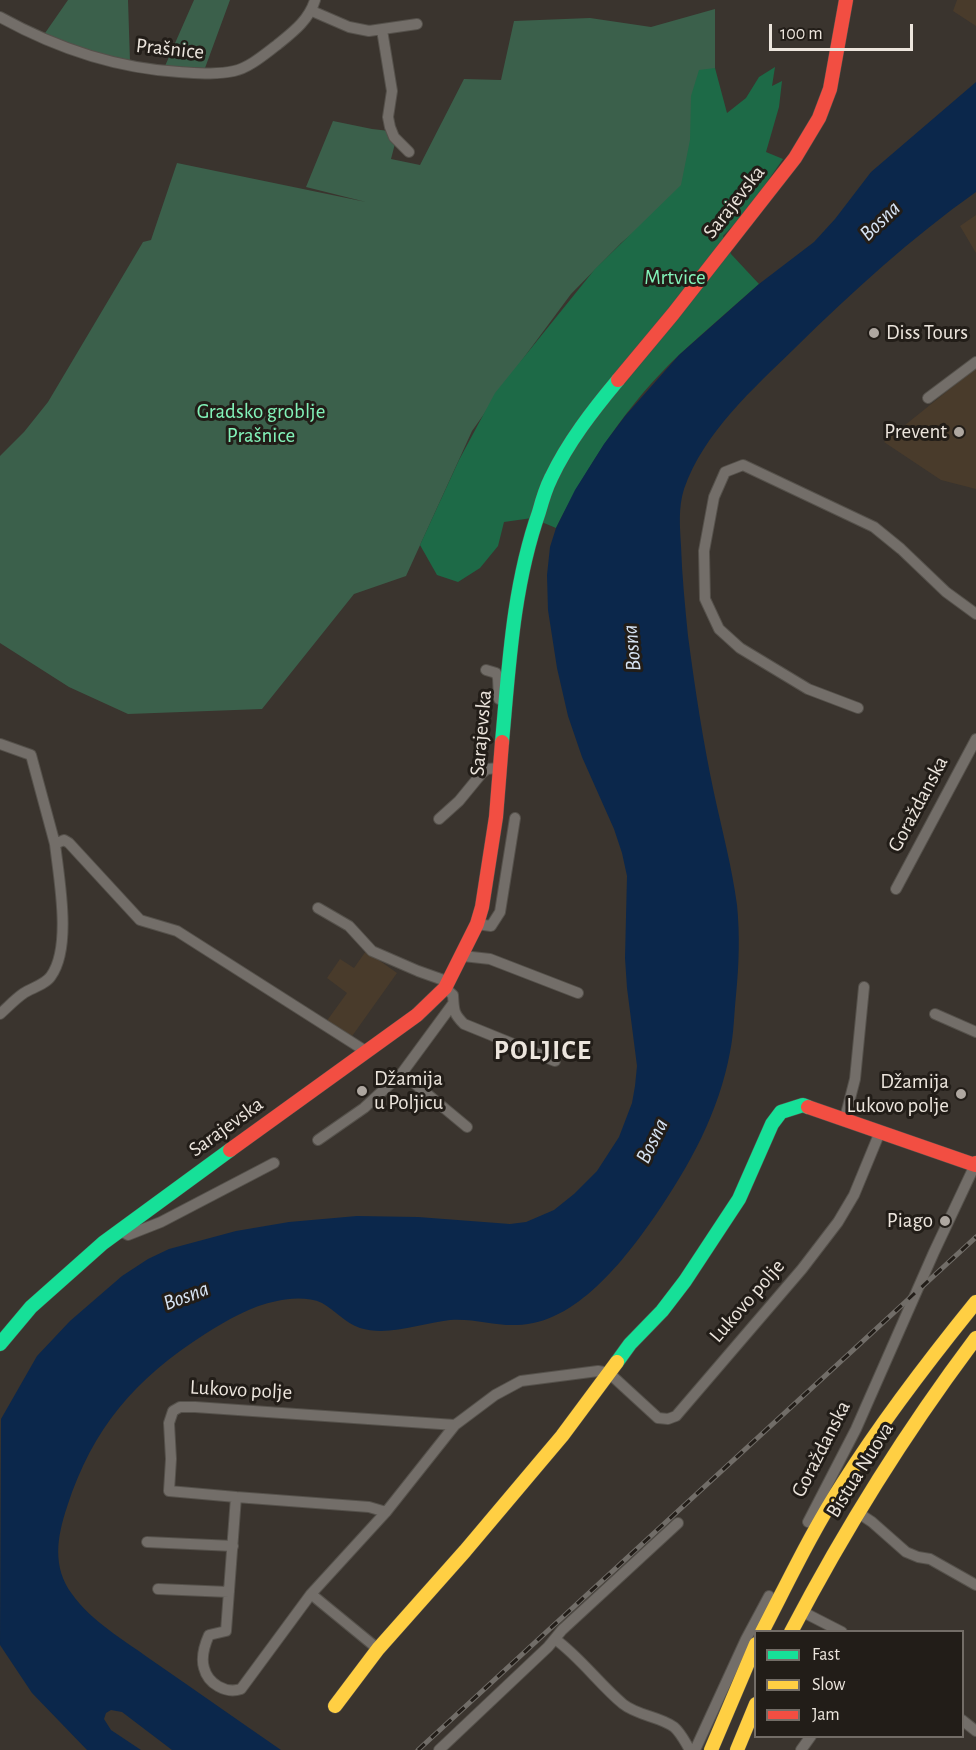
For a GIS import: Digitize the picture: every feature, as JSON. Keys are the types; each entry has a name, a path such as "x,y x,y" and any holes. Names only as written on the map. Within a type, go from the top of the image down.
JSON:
{"main road":[{"name":"Sarajevska","path":"0,1344 31,1307 119,1230 417,1015 447,985 477,924 491,859 505,701 519,584 533,528 550,479 571,442 600,402 674,314 795,158 819,118 830,89 846,0"},
{"path":"335,1706 378,1649 562,1437 630,1344 662,1311 685,1281 740,1199 772,1124 781,1112 803,1105 976,1164"},
{"path":"763,1630 819,1522 843,1484 908,1391 976,1302"},
{"name":"Bistua Nuova","path":"792,1630 857,1512 897,1448 940,1384 976,1338"},
{"path":"711,1750 754,1649"},
{"path":"737,1750 754,1709"}],"street":[{"path":"313,6 349,27 369,31 417,24"},
{"name":"Prašnice","path":"0,17 29,33 94,58 164,71 204,74 236,71 252,62 288,36 313,6"},
{"path":"382,30 392,90 388,117 390,127 394,136 409,152"},
{"path":"928,398 976,362"},
{"path":"858,708 808,689 740,648 719,629 705,599 704,551 714,497 725,472 743,465 874,527 946,592 976,614"},
{"path":"486,670 496,673 498,699 505,701"},
{"name":"Goraždanska","path":"896,889 976,739"},
{"path":"0,744 31,755 55,844 62,901 63,933 59,962 50,978 22,994 0,1014"},
{"path":"439,819 459,801 482,773 499,768"},
{"path":"477,924 491,926 500,912 515,818"},
{"path":"55,844 64,840 69,843 140,920 177,931 367,1052"},
{"path":"318,908 349,926 372,951 447,985 453,995 452,1005 456,1016 464,1024 555,1061"},
{"path":"463,956 490,959 578,993"},
{"path":"844,1118 855,1079 864,987"},
{"path":"318,1140 364,1108 402,1073 452,1005"},
{"path":"935,1014 976,1032"},
{"path":"402,1073 467,1127"},
{"name":"Lukovo polje","path":"609,1373 658,1418 668,1419 676,1416 802,1269 838,1222 854,1195 880,1132"},
{"path":"119,1230 128,1235 161,1222 274,1163"},
{"name":"Goraždanska","path":"695,1750 746,1639 856,1429 934,1252 976,1164"},
{"path":"236,1497 226,1631 209,1635 204,1648 204,1668 211,1680 224,1690 233,1692 241,1689 311,1594 386,1512 455,1425 495,1395 521,1381 598,1371 609,1373"},
{"name":"Lukovo polje","path":"386,1512 369,1507 169,1491 171,1459 169,1417 180,1407 195,1407 455,1425"},
{"path":"857,1512 906,1552 930,1559 976,1585"},
{"path":"439,1750 562,1630 678,1523"},
{"path":"147,1542 233,1546"},
{"path":"158,1589 229,1592"},
{"path":"311,1594 378,1649"},
{"path":"801,1611 838,1630"},
{"path":"555,1639 624,1704 642,1715 671,1725 679,1732 690,1750"},
{"path":"964,1720 976,1731"},
{"path":"801,1750 810,1738"}],"shaded area":[{"path":"957,0 976,0 976,26 953,11"},
{"path":"976,215 976,253 960,226"},
{"name":"Prevent","path":"976,368 976,489 941,480 884,442"},
{"path":"366,951 397,973 350,1039 326,1022 347,993 327,978 340,959 354,968"}],"green space":[{"path":"68,0 128,0 130,62 94,55 43,36"},
{"path":"194,0 230,0 205,68 165,66"},
{"name":"Gradsko groblje Prašnice","path":"715,9 715,82 709,151 666,205 621,243 571,294 522,360 472,431 406,576 354,594 262,709 128,714 69,687 0,643 0,456 24,432 48,402 143,242 151,240 177,163 366,202 306,187 333,121 398,132 391,159 420,165 464,79 501,80 514,21 590,18 651,27"},
{"name":"Mrtvice","path":"775,67 772,86 782,81 779,107 766,152 783,159 746,212 723,236 731,254 759,284 680,354 643,393 610,435 556,528 532,518 504,522 498,546 480,568 458,582 437,575 420,545 459,460 495,393 595,269 681,185 690,140 691,96 699,70 715,68 727,113 746,98 759,77"}],"water":[{"name":"Bosna","path":"976,82 976,192 882,266 816,327 731,412 704,449 693,468 682,496 680,532 688,636 706,754 735,891 739,939 730,1052 719,1096 691,1158 668,1197 614,1269 579,1301 559,1314 539,1322 517,1325 450,1320 382,1331 355,1326 317,1301 282,1300 249,1310 213,1329 180,1351 137,1387 104,1429 78,1478 61,1529 58,1552 61,1573 72,1594 98,1621 281,1750 172,1750 122,1712 111,1710 106,1713 104,1719 111,1730 141,1750 87,1750 32,1693 0,1645 1,1419 37,1356 70,1321 122,1276 169,1249 236,1231 289,1222 357,1216 418,1217 510,1224 526,1222 554,1210 597,1171 619,1137 632,1103 635,1086 637,1066 625,958 627,876 614,829 582,757 568,716 557,668 548,610 547,575 550,547 556,528 575,490 604,444 625,416 679,355 759,284 814,242 871,172"}],"railway":[{"path":"418,1750 976,1237"}],"traffic: fast":[{"path":"502,742 513,626 523,568 543,499 551,478 573,439 618,380"},
{"path":"617,1362 685,1281 739,1199 772,1124 781,1112 803,1105 808,1107"},
{"path":"0,1344 31,1307 103,1243 230,1150"}],"traffic: slow":[{"path":"763,1630 811,1538 843,1483 907,1391 976,1302"},
{"path":"792,1630 878,1481 925,1409 976,1338"},
{"path":"335,1706 378,1649 562,1436 617,1362"},
{"path":"711,1750 754,1649"},
{"path":"737,1750 754,1709"}],"traffic: jam":[{"path":"618,380 673,314 795,158 819,118 830,89 846,0"},
{"path":"230,1150 417,1015 445,988 477,924 482,907 496,817 502,742"},
{"path":"808,1107 975,1165 976,1163"}],"place":[{"name":"Diss Tours","path":"874,333"},
{"name":"Prevent","path":"959,432"},
{"name":"Džamija u Poljicu","path":"362,1091"},
{"name":"Džamija Lukovo polje","path":"961,1094"},
{"name":"Piago","path":"945,1221"}],"district":[{"name":"POLJICE","path":"543,1051"}]}
